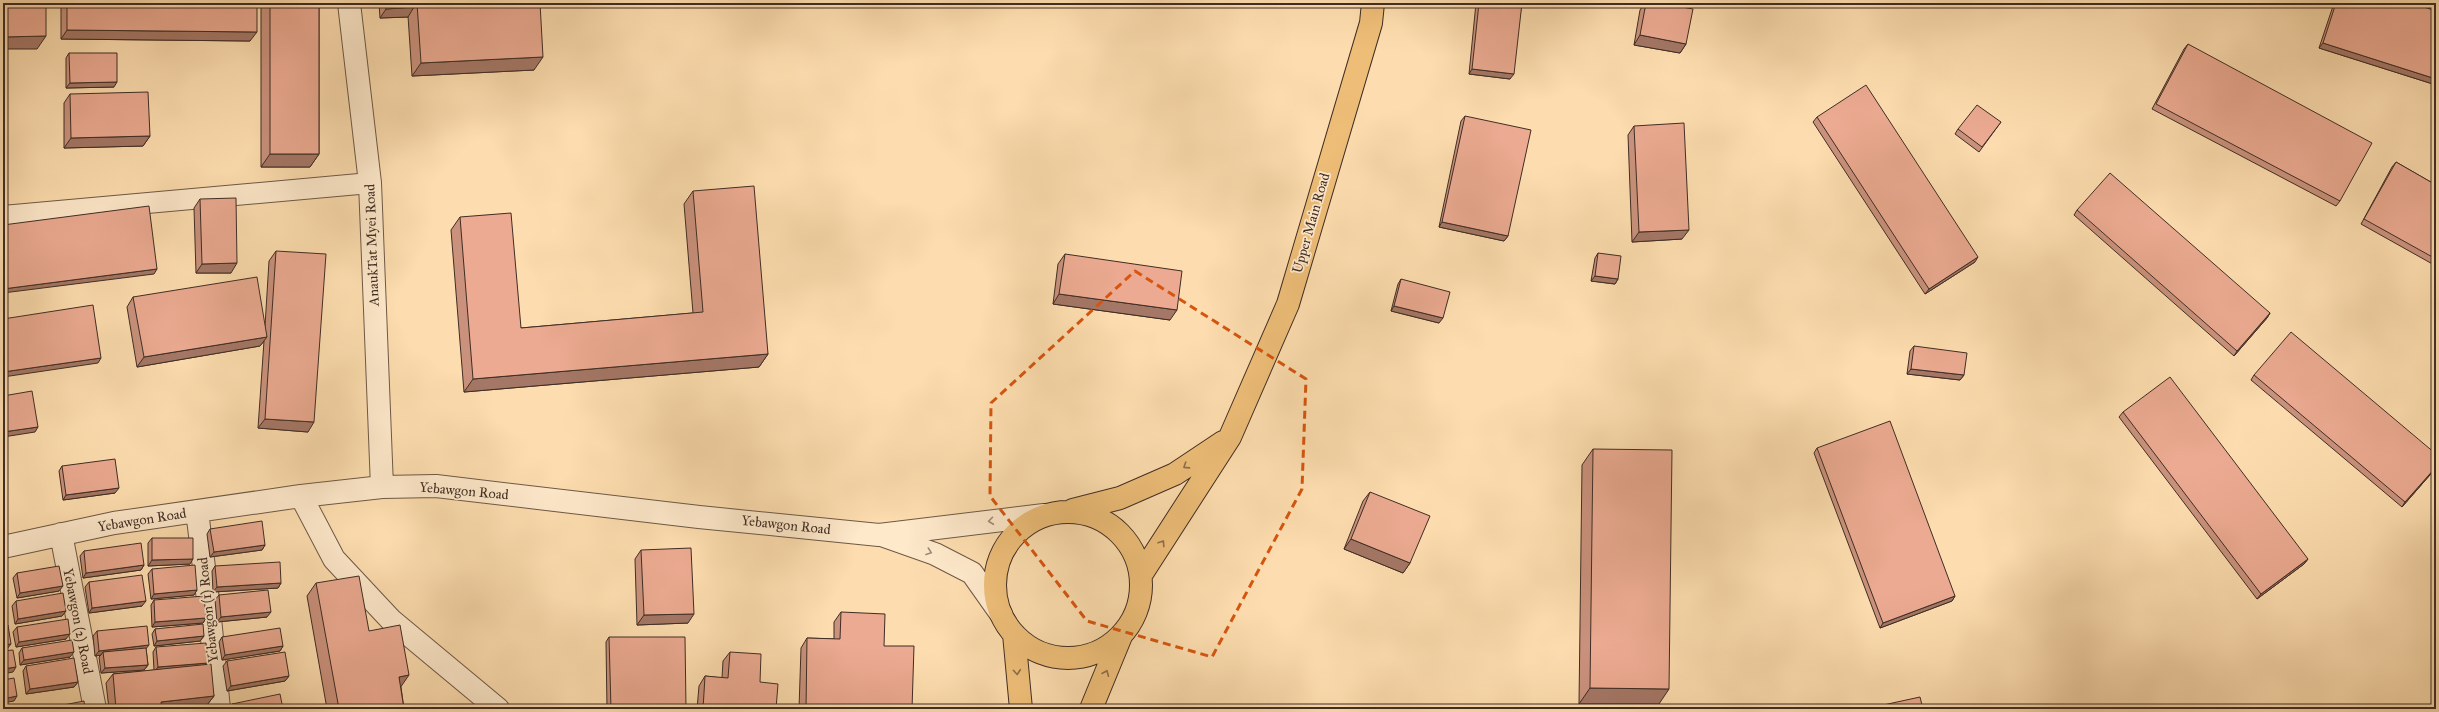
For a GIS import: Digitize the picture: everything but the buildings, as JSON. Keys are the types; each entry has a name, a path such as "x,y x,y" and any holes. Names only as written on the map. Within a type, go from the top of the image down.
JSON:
{"main road":[{"name":"Upper Main Road","path":"1141,575 1230,437 1288,304 1371,23 1373,3"},
{"path":"1068,511 1094,516 1117,530 1134,550 1141,575 1141,596 1135,617 1122,634 1103,649 1080,657 1056,657 1033,649 1014,634 1001,614 995,590 997,567 1006,544 1023,527 1044,515 1068,511 1120,498 1175,474 1230,437"},
{"path":"1014,634 1021,709"},
{"path":"1091,709 1122,634"}],"street":[{"name":"AnaukTat Myei Road","path":"349,3 370,183 382,488"},
{"name":"Yebawgon Road","path":"3,547 114,523 301,496 382,488 436,486 699,517 879,534"},
{"path":"301,496 334,559 391,620 498,709"},
{"name":"Yebawgon (1) Road","path":"197,511 209,608 219,709"},
{"path":"879,534 1044,515"},
{"name":"Yebawgon (2) Road","path":"60,534 95,709"},
{"path":"879,534 934,554 972,573 1001,614"}],"lane":[{"path":"3,216 370,183"}],"highlighted area":[{"path":"1135,271 1306,379 1302,489 1212,657 1087,621 990,496 991,403"}]}
